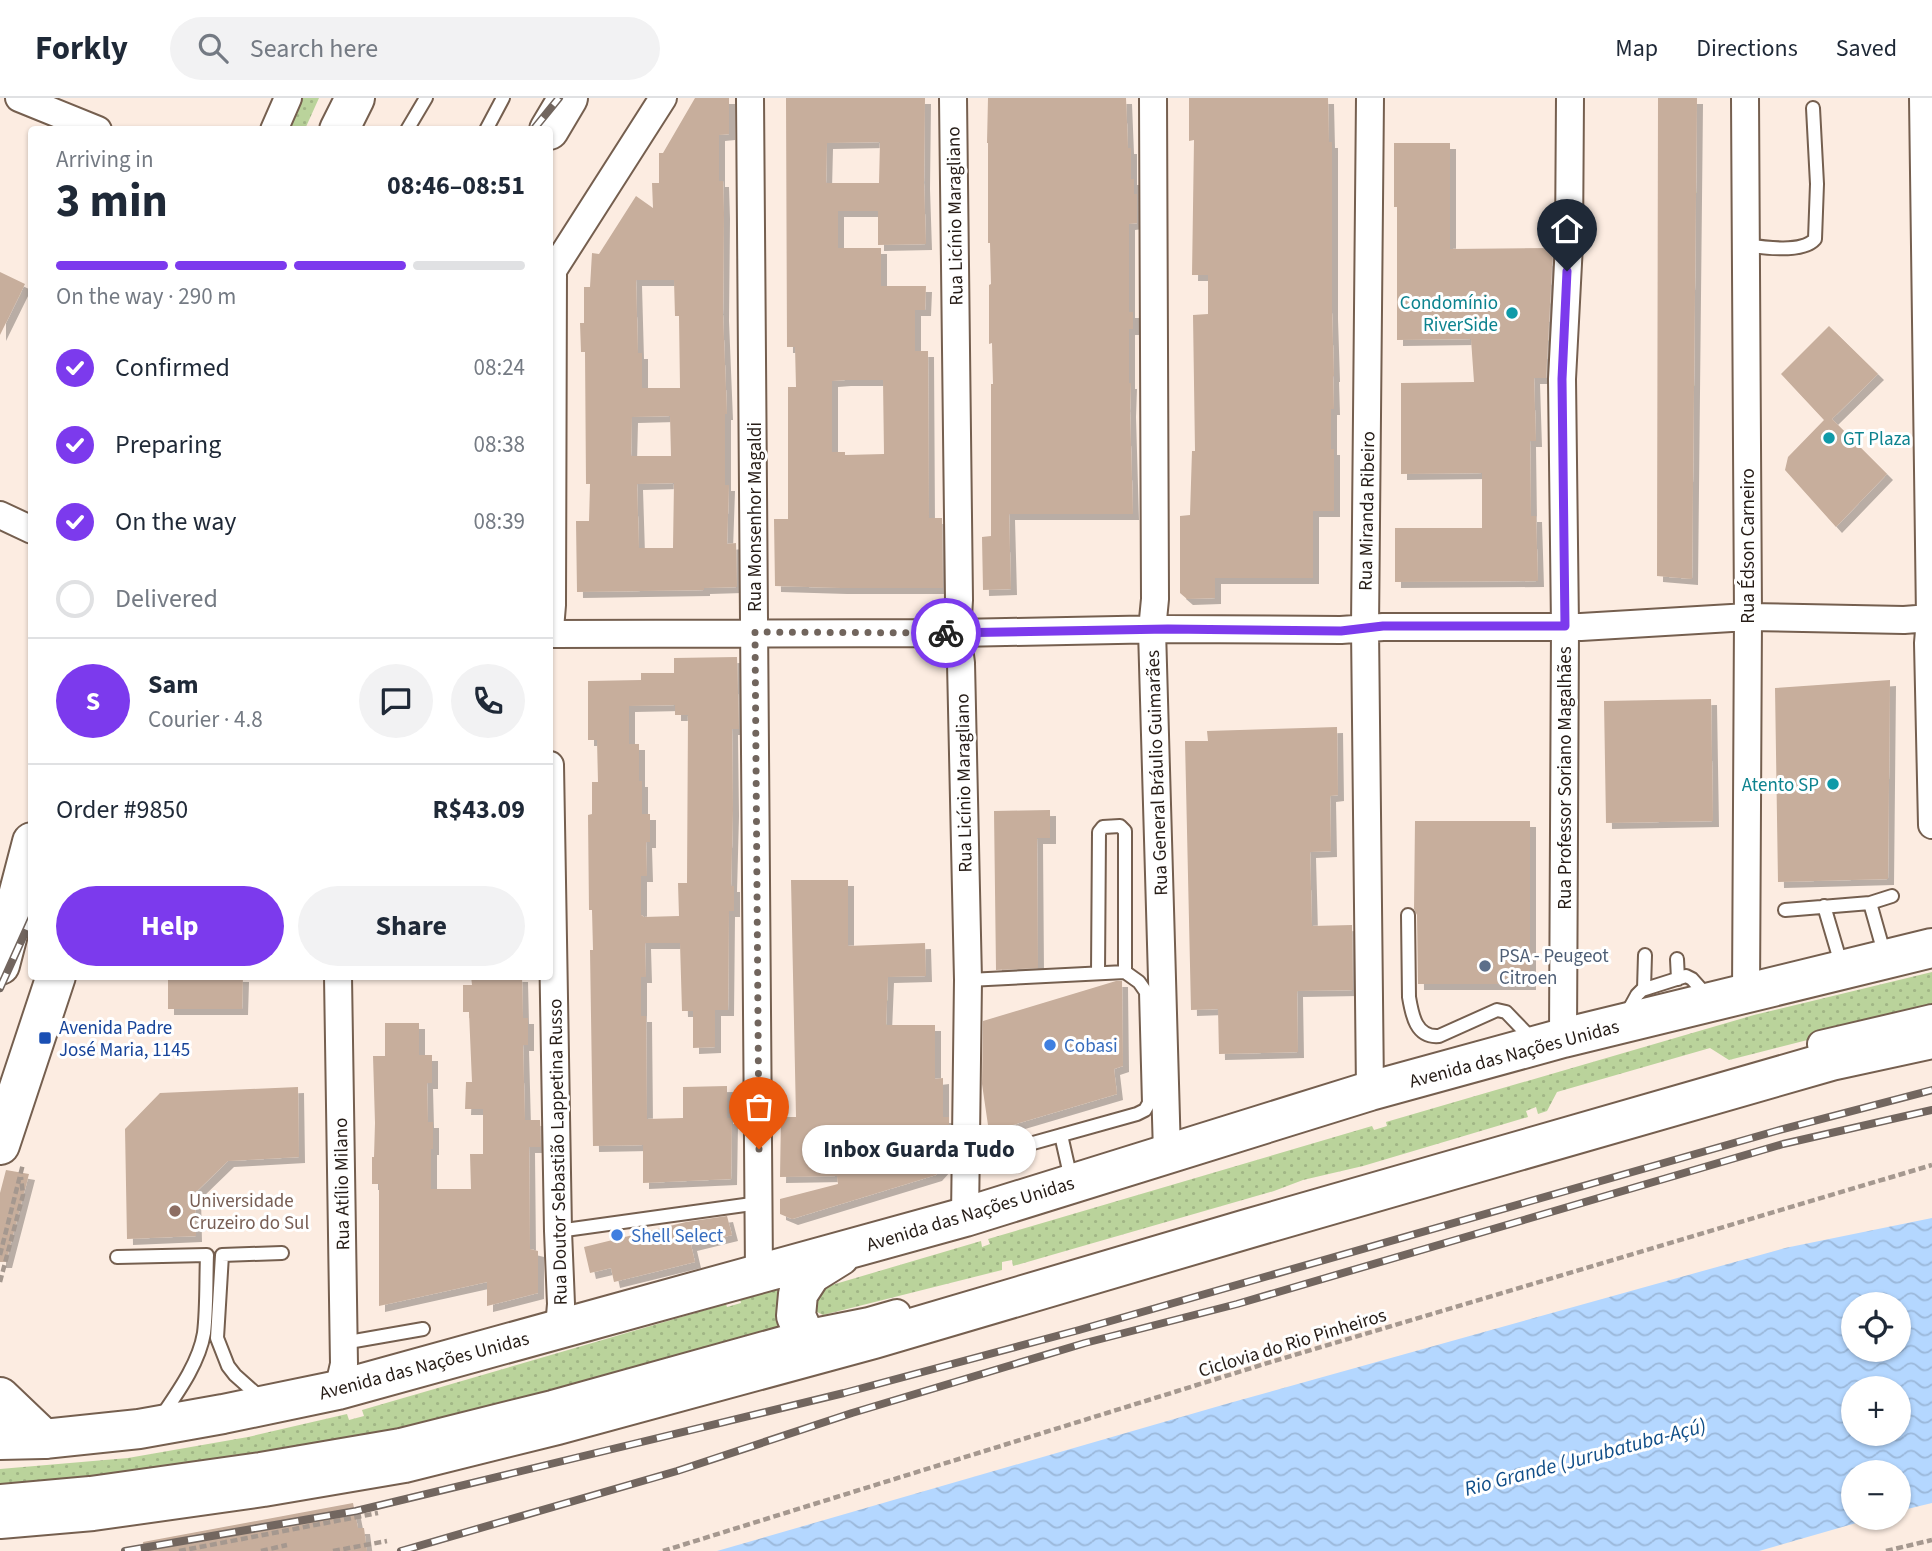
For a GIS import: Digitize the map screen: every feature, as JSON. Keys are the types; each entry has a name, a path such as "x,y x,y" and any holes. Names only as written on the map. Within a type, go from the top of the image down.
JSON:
{"main road":[{"path":"341,126 355,98"},
{"path":"551,126 568,98"},
{"path":"13,950 28,865"},
{"name":"Avenida das Nações Unidas","path":"0,1440 44,1439 155,1426 338,1390 965,1217 1370,1091 1441,1054 1551,1042 1932,948"},
{"path":"10,1158 55,980"},
{"path":"0,1519 93,1511 263,1487 404,1463 558,1425 814,1343 1831,1061 1932,1039"},
{"path":"814,1343 796,1316 798,1294 811,1274 851,1249"},
{"path":"0,1397 44,1439"}],"street":[{"path":"19,98 88,126"},
{"path":"276,126 288,98"},
{"path":"553,269 663,98"},
{"name":"Rua Monsenhor Magaldi","path":"750,98 760,1272"},
{"name":"Rua Licínio Maragliano","path":"953,98 959,600 957,633 961,663 968,980 965,1217"},
{"name":"Rua General Bráulio Guimarães","path":"1153,98 1155,599 1152,629 1167,1153"},
{"name":"Rua Miranda Ribeiro","path":"1370,98 1365,628 1370,1091"},
{"name":"Rua Professor Soriano Magalhães","path":"1551,1042 1565,626 1562,379 1569,244 1570,98"},
{"name":"Rua Édson Carneiro","path":"1730,999 1748,617 1745,98"},
{"path":"1923,98 1932,825"},
{"path":"0,514 28,528"},
{"path":"553,634 957,633 1152,629 1341,631 1383,626 1565,626 1748,617 1904,620 1930,618"},
{"name":"Rua Doutor Sebastião Lappetina Russo","path":"553,940 561,1304 559,1328"},
{"name":"Rua Atílio Milano","path":"338,980 344,1364 338,1390"},
{"path":"0,1497 90,1490 247,1468 400,1442 814,1343 869,1321 1228,1215 1826,1043 1932,1018"}],"lane":[{"path":"412,126 426,98"},
{"path":"488,126 503,98"},
{"path":"1747,245 1766,248 1805,247 1815,239 1817,184 1813,108"},
{"path":"1098,973 1099,832 1103,827 1120,826 1125,831 1125,972"},
{"path":"1785,910 1870,903 1892,896"},
{"path":"1870,903 1886,960"},
{"path":"1824,906 1843,970"},
{"path":"1408,915 1411,1010 1418,1027 1431,1037 1441,1054"},
{"path":"1644,989 1645,955"},
{"path":"1677,959 1678,979"},
{"path":"968,980 1125,972 1139,982 1146,992 1149,1103 1145,1110 1008,1150"},
{"path":"1621,1024 1637,995 1644,989 1686,976 1730,999"},
{"path":"1061,1135 1072,1183"},
{"path":"558,1231 759,1203"},
{"path":"117,1257 282,1253"},
{"path":"155,1426 180,1389 204,1334 207,1255"},
{"path":"222,1255 217,1338 235,1375 269,1404"},
{"path":"343,1343 423,1329"}],"path":[{"path":"0,1255 10,1158"},
{"path":"0,1282 23,1195 10,1158"},
{"name":"Ciclovia do Rio Pinheiros","path":"663,1551 1274,1361 1932,1164"},
{"path":"179,1551 378,1513"},
{"path":"1886,1551 1932,1540"},
{"path":"333,1551 387,1541"},
{"path":"261,1551 286,1545"}],"green space":[{"path":"291,98 319,98 306,126 280,126"},
{"path":"1932,972 1932,1011 1729,1060 1710,1048 1557,1092 1547,1111 1538,1114 1536,1107 1526,1111 1528,1117 1363,1166 1303,1180 1274,1191 1013,1266 1012,1260 1002,1262 1002,1270 823,1315 815,1311 811,1295 825,1287 981,1241 982,1247 990,1244 988,1239 1372,1126 1374,1130 1387,1126 1386,1122 1754,1015"},
{"path":"778,1291 787,1327 497,1415 0,1495 0,1469 128,1458 248,1437 347,1414 349,1420 364,1416 362,1410 726,1304 727,1307 741,1303 740,1299"}],"water":[{"name":"Rio Grande (Jurubatuba-Açú)","path":"1932,1218 1932,1503 1911,1508 1911,1460 1841,1460 1841,1527 1759,1551 717,1551 1226,1404 1785,1248"}],"building":[{"path":"695,98 729,98 729,134 719,135 719,181 723,181 724,213 723,315 727,414 725,485 729,485 727,544 736,543 737,587 577,592 576,521 589,521 590,484 586,484 585,352 581,352 580,323 584,323 584,287 590,287 592,253 599,254 636,196 653,208 652,183 659,183 659,153 663,153","holes":["636,280 674,280 675,316 679,316 680,388 642,388","670,416 671,456 631,456 632,417","674,483 673,548 639,548 637,484"]},
{"path":"786,98 925,98 926,244 878,245 878,211 838,211 838,248 881,248 881,286 926,286 925,310 915,310 915,351 928,351 929,518 942,518 943,588 775,586 774,519 788,519 788,387 796,387 795,347 787,347","holes":["880,142 879,183 826,183 827,143","883,380 884,454 845,455 845,452 832,452 832,381"]},
{"path":"988,98 1126,98 1131,179 1134,179 1134,194 1137,194 1137,223 1129,224 1129,312 1133,312 1133,329 1129,329 1129,383 1133,514 1009,514 1011,589 983,590 982,537 991,536 993,384 992,343 989,344 991,284 988,243"},
{"path":"1189,98 1328,98 1329,142 1332,142 1334,409 1331,409 1331,449 1334,449 1334,511 1313,511 1313,578 1215,578 1215,598 1187,599 1180,593 1180,516 1190,515 1192,451 1195,451 1193,315 1208,314 1208,275 1192,275 1194,140 1189,141"},
{"path":"1658,98 1697,98 1692,579 1657,576"},
{"path":"1394,143 1450,143 1450,249 1553,248 1546,378 1534,378 1536,441 1530,441 1531,516 1536,516 1538,581 1395,582 1395,528 1482,528 1482,473 1401,474 1401,383 1474,382 1471,339 1397,340"},
{"path":"0,272 25,284 0,335"},
{"name":"GT Plaza","path":"1829,326 1878,374 1832,419 1887,474 1836,527 1785,470 1788,457 1824,420 1781,374"},
{"path":"737,657 739,729 732,729 731,886 734,886 734,911 729,911 728,1010 715,1010 715,1047 693,1048 693,1011 682,1011 680,943 645,943 646,977 641,977 641,1016 646,1016 647,1119 683,1118 683,1087 727,1086 727,1118 732,1118 731,1179 643,1183 643,1145 593,1146 590,950 593,950 592,910 589,910 588,815 592,814 592,782 598,782 597,740 588,740 588,681 641,680 641,673 674,673 674,658","holes":["675,705 675,715 688,715 687,883 678,883 679,916 644,917 641,915 641,876 647,876 646,842 650,842 650,814 642,814 639,744 629,744 629,706"]},
{"name":"Atento SP","path":"1890,680 1888,879 1778,882 1775,688"},
{"path":"1711,699 1713,821 1606,823 1604,701"},
{"path":"1337,727 1338,795 1330,796 1331,851 1310,852 1312,926 1352,925 1353,990 1297,991 1298,1052 1219,1054 1218,1009 1191,1010 1185,741 1208,741 1207,731"},
{"path":"1050,810 1050,838 1037,838 1038,968 996,970 994,811"},
{"path":"1415,821 1530,821 1530,984 1418,984 1417,915 1414,909"},
{"path":"791,880 848,880 848,946 925,943 926,976 888,977 886,1025 935,1025 935,1079 943,1078 943,1117 949,1117 949,1164 936,1175 792,1219 780,1214 780,1199 838,1184 837,1176 780,1177 781,1117 796,1117"},
{"path":"168,980 243,980 242,1009 168,1009"},
{"path":"471,980 522,980 523,1018 528,1018 528,1045 523,1045 525,1120 540,1120 541,1147 529,1147 530,1249 538,1251 538,1293 487,1306 487,1282 379,1306 379,1184 372,1184 375,1123 373,1056 385,1056 385,1023 419,1023 419,1055 432,1055 432,1083 427,1083 428,1122 433,1122 431,1189 471,1189 470,1154 483,1154 483,1109 465,1109 466,1082 472,1082 469,1012 463,1012 463,985 472,985"},
{"name":"Cobasi","path":"1122,981 1123,1066 1114,1069 1117,1094 989,1132 982,1084 983,1021"},
{"path":"298,1087 299,1157 228,1161 195,1193 196,1236 127,1239 125,1129 160,1093"},
{"path":"6,1170 29,1174 6,1262 0,1262 0,1193"},
{"path":"727,1216 732,1235 691,1245 695,1262 614,1282 611,1268 590,1273 584,1247 686,1222"},
{"path":"353,1503 358,1528 364,1528 367,1551 144,1551 143,1542"}],"railway":[{"path":"536,126 559,98"},
{"path":"0,988 28,926"},
{"path":"125,1551 356,1511 844,1393 1079,1330 1776,1131 1932,1090"},
{"path":"401,1551 677,1471 852,1413 1085,1343 1237,1304 1783,1144 1932,1110"}],"way so far":[{"path":"759,1149 755,632 946,633"}],"place":[{"name":"Condomínio RiverSide","path":"1512,313"},
{"name":"GT Plaza","path":"1829,438"},
{"name":"Atento SP","path":"1833,784"},
{"name":"PSA - Peugeot Citroen","path":"1485,966"},
{"name":"Avenida Padre José Maria, 1145","path":"45,1038"},
{"name":"Cobasi","path":"1050,1045"},
{"name":"Inbox Guarda Tudo","path":"759,1149"},
{"name":"Universidade Cruzeiro do Sul","path":"175,1211"},
{"name":"Shell Select","path":"617,1235"}],"route":[{"path":"946,633 1168,629 1341,631 1383,626 1565,626 1562,379 1567,271"}]}
